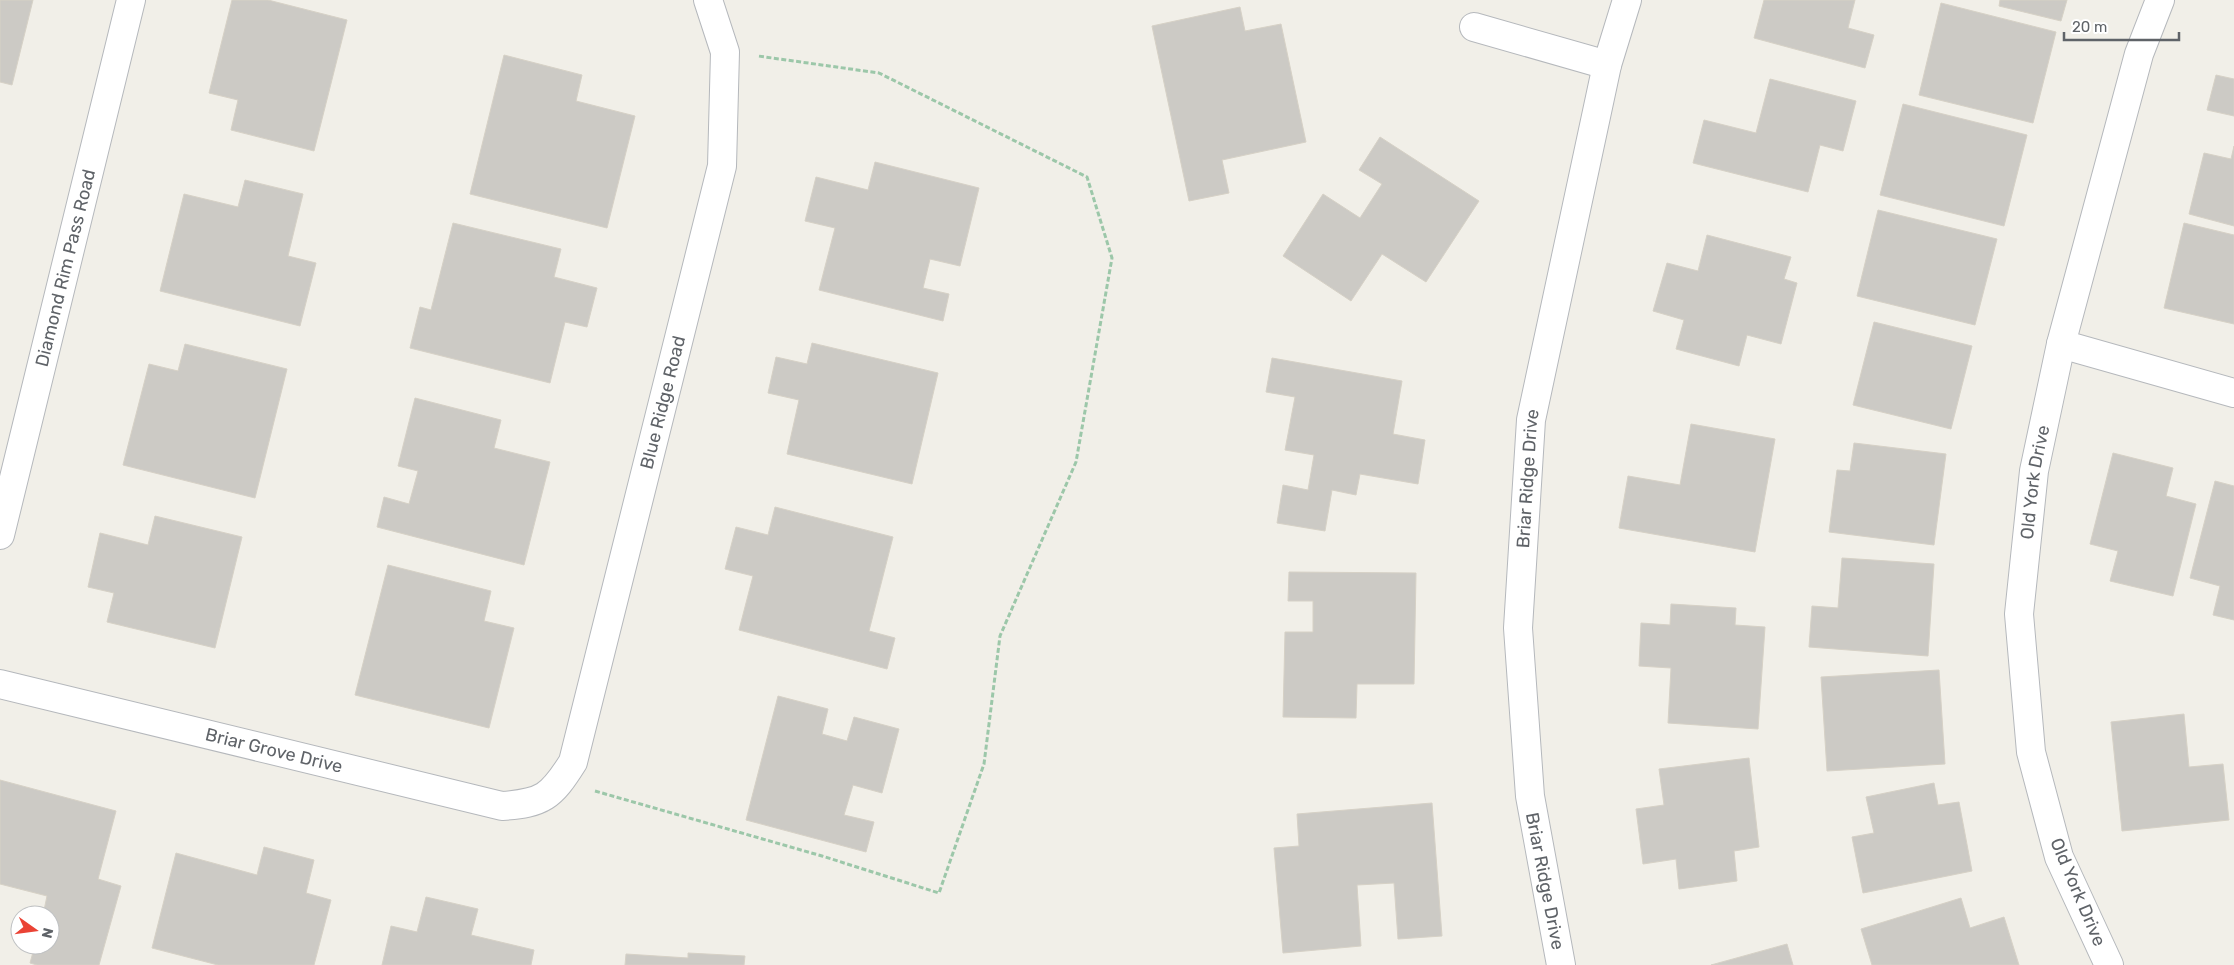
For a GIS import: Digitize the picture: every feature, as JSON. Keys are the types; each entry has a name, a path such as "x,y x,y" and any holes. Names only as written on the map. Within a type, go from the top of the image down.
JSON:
{"street":[{"name":"Diamond Rim Pass Road","path":"0,535 131,0"},
{"name":"Blue Ridge Road","path":"554,788 572,762 722,166 725,52 708,0"},
{"name":"Briar Ridge Drive","path":"1561,965 1530,796 1518,628 1531,420 1607,66 1628,0"},
{"name":"Old York Drive","path":"2108,965 2059,857 2031,752 2018,614 2034,471 2061,344 2139,54 2160,0"},
{"path":"1474,27 1607,66"},
{"path":"2061,344 2234,394"},
{"name":"Briar Grove Drive","path":"0,684 502,806 529,804 554,788"}],"path":[{"path":"554,788 822,856 939,893 984,764 1000,636 1076,462 1112,258 1087,177 879,74 725,52"}],"building":[{"path":"0,0 33,0 12,85 0,82"},
{"path":"232,0 268,0 347,20 314,151 231,130 238,100 209,93"},
{"path":"1764,0 1855,0 1848,28 1874,35 1865,68 1754,38"},
{"path":"2000,0 2067,0 2061,21 1999,6"},
{"path":"1941,3 2056,32 2033,123 1919,95"},
{"path":"1240,7 1245,31 1281,24 1306,142 1222,160 1229,193 1189,201 1152,26"},
{"path":"504,55 582,75 576,101 635,116 607,228 470,194"},
{"path":"2216,75 2234,79 2234,116 2207,110"},
{"path":"1770,79 1856,101 1843,151 1820,145 1808,192 1693,163 1704,120 1756,133"},
{"path":"1903,104 2027,135 2004,226 1880,195"},
{"path":"1380,137 1479,201 1426,282 1382,254 1351,301 1283,256 1323,194 1360,218 1382,184 1359,170"},
{"path":"2234,146 2234,226 2189,214 2204,153 2231,159"},
{"path":"875,162 979,188 960,266 930,259 923,288 949,294 943,321 819,290 835,228 805,221 816,177 868,190"},
{"path":"245,180 303,194 288,256 316,263 300,326 160,291 184,194 238,207"},
{"path":"1878,210 1997,239 1975,325 1857,296"},
{"path":"453,223 561,249 554,277 597,288 587,327 565,322 550,383 410,348 420,307 431,310"},
{"path":"2184,223 2234,235 2234,324 2164,308"},
{"path":"1707,235 1791,257 1784,279 1797,283 1781,344 1747,335 1739,366 1676,349 1684,320 1653,311 1667,263 1698,271"},
{"path":"1874,322 1972,346 1951,429 1853,405"},
{"path":"812,343 938,373 912,484 787,454 799,400 768,393 776,357 807,364"},
{"path":"185,344 287,369 255,498 123,465 149,364 178,371"},
{"path":"1272,358 1402,381 1393,434 1425,440 1418,484 1360,474 1356,495 1332,490 1325,531 1277,523 1283,485 1308,490 1314,455 1285,450 1295,397 1266,392"},
{"path":"415,398 501,420 494,448 550,462 524,565 377,527 384,497 409,504 418,471 398,466"},
{"path":"1691,424 1775,439 1755,552 1619,528 1628,476 1680,485"},
{"path":"1854,443 1946,454 1934,545 1829,532 1837,470 1850,471"},
{"path":"2113,453 2173,468 2166,496 2196,504 2173,596 2110,581 2118,551 2090,544"},
{"path":"2215,481 2234,486 2234,620 2213,615 2220,586 2190,578"},
{"path":"775,507 893,537 869,631 895,638 887,669 739,630 753,576 725,569 736,527 768,535"},
{"path":"155,516 242,537 215,648 107,622 114,593 88,587 100,533 148,545"},
{"path":"1842,558 1934,564 1928,656 1809,647 1812,606 1838,608"},
{"path":"388,565 491,591 484,621 514,628 489,728 355,695"},
{"path":"1289,572 1416,573 1414,684 1357,684 1356,718 1283,717 1285,632 1313,632 1313,601 1288,601"},
{"path":"1671,604 1736,608 1735,625 1765,627 1758,729 1668,723 1671,668 1639,666 1641,623 1670,625"},
{"path":"1939,670 1945,764 1827,771 1821,677"},
{"path":"778,696 828,709 822,734 847,741 854,717 899,729 882,793 853,785 844,815 874,822 866,852 746,820"},
{"path":"2184,714 2189,767 2223,764 2229,820 2122,831 2111,722"},
{"path":"1749,758 1759,847 1734,851 1737,881 1679,889 1676,859 1643,864 1636,809 1664,805 1659,769"},
{"path":"0,780 116,811 98,879 121,886 99,965 37,965 30,963 32,955 60,955 60,905 45,905 47,896 0,884"},
{"path":"1934,783 1938,805 1959,802 1972,871 1863,893 1852,837 1874,833 1866,797"},
{"path":"1432,803 1442,936 1398,939 1394,883 1357,885 1361,946 1283,953 1274,848 1299,846 1297,814"},
{"path":"264,847 314,860 306,893 331,900 314,965 218,965 152,948 176,853 257,875"},
{"path":"426,897 478,909 471,935 534,950 531,965 382,965 391,926 417,932"},
{"path":"1961,898 1970,928 2004,917 2019,965 1872,965 1861,929"},
{"path":"1787,944 1793,965 1711,965"},
{"path":"688,953 745,956 744,965 625,965 626,954 688,958"}]}
